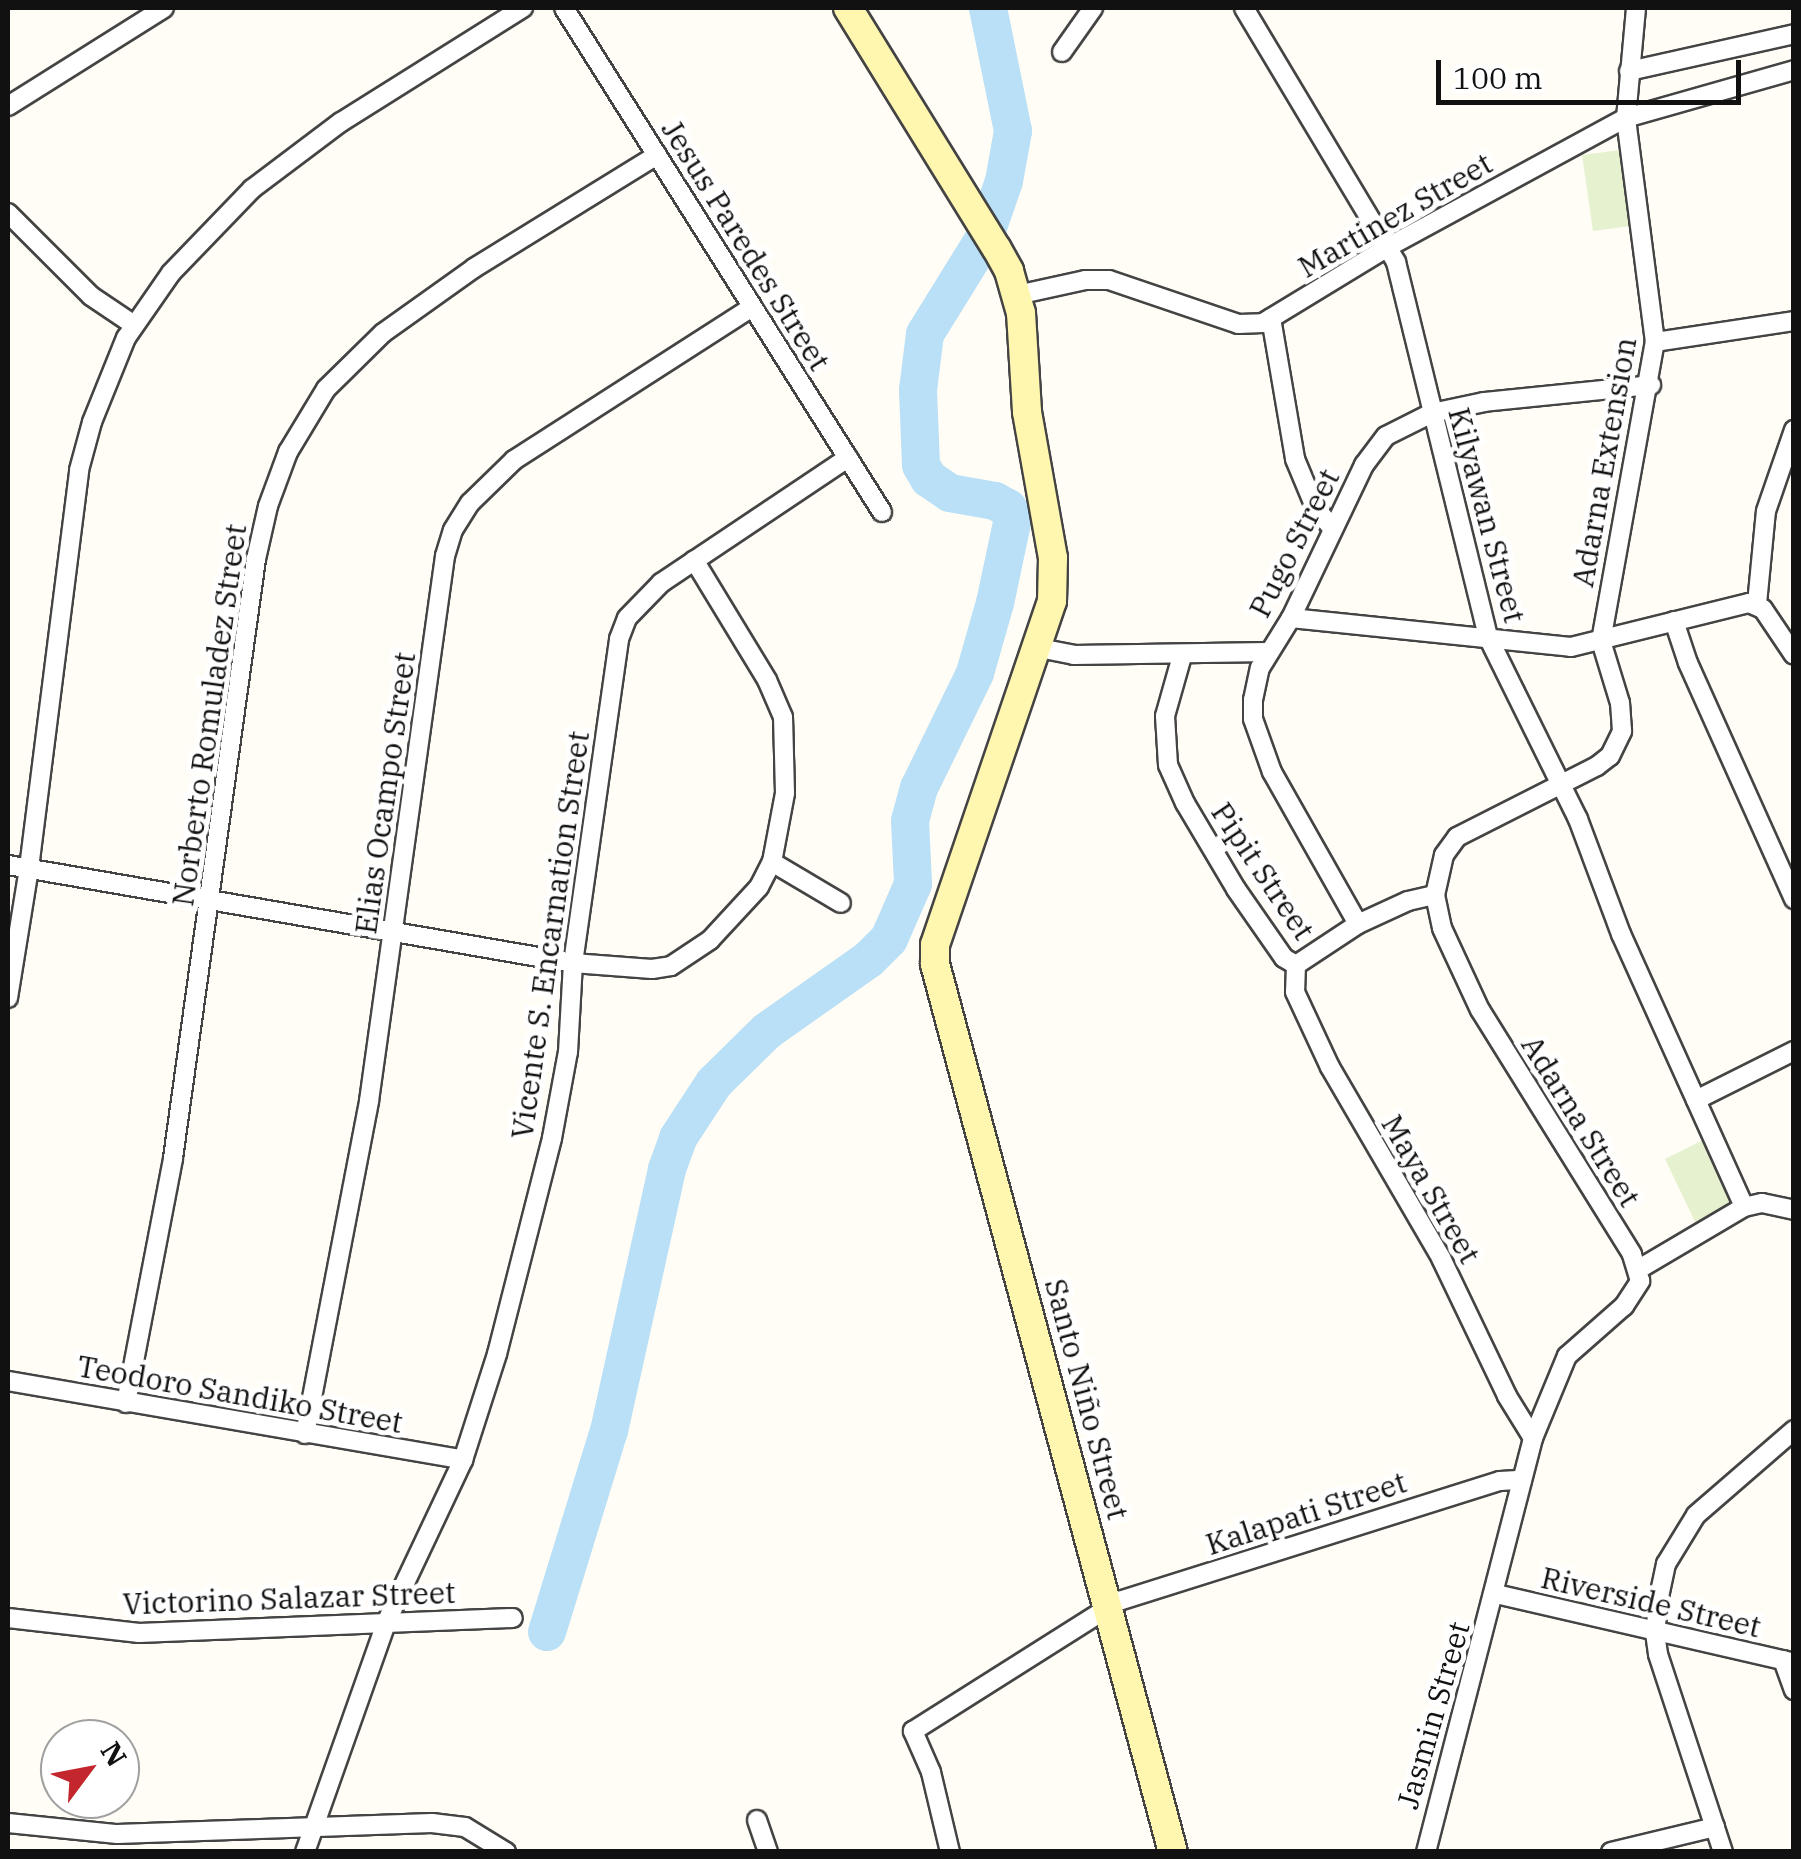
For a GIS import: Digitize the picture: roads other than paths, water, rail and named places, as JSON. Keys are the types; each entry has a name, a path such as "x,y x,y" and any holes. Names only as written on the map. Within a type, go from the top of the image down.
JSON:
{"main road":[{"path":"848,8 997,249 1017,295 1027,412 1054,579 1038,648"},
{"name":"Santo Niño Street","path":"1038,648 935,945 935,964 1173,1852"}],"street":[{"path":"8,106 164,8"},
{"path":"8,998 29,868 79,470 108,380 134,325 171,272 252,189 342,122 523,8"},
{"name":"Jesus Paredes Street","path":"564,8 882,512"},
{"path":"1062,52 1093,8"},
{"name":"Kilyawan Street","path":"1244,8 1388,247 1403,288 1488,637 1563,785 1621,934 1744,1208"},
{"name":"Adarna Extension","path":"1563,785 1610,756 1618,744 1622,718 1601,640 1656,342 1626,118 1636,8"},
{"path":"1629,71 1794,34"},
{"name":"Martinez Street","path":"1017,295 1085,280 1109,280 1250,326 1271,318 1388,247 1626,118 1794,70"},
{"name":"Norberto Romuladez Street","path":"126,1403 173,1158 256,559 268,506 306,417 353,360 395,324 474,268 657,155"},
{"path":"8,212 91,296 134,325"},
{"name":"Elias Ocampo Street","path":"305,1434 369,1102 445,556 453,530 470,503 514,460 752,307"},
{"path":"1271,318 1295,458 1315,507 1332,528"},
{"path":"1656,342 1794,321"},
{"name":"Pugo Street","path":"1358,924 1292,813 1260,742 1253,700 1254,683 1268,652 1291,618 1332,528 1374,450 1399,426 1432,413 1484,402 1651,385"},
{"path":"1794,430 1766,511 1757,604 1794,654"},
{"name":"Vicente S. Encarnation Street","path":"305,1852 386,1623 463,1460 497,1354 552,1138 568,1052 573,963 619,639 627,618 643,600 694,560 848,458"},
{"path":"8,864 573,963 652,970 671,966 710,940 743,907 772,862 785,793 783,717 767,680 694,560"},
{"path":"1291,618 1555,646 1601,640 1737,604 1757,604"},
{"path":"1674,621 1794,899"},
{"path":"1038,648 1074,656 1268,652"},
{"name":"Pipit Street","path":"1182,656 1166,716 1168,765 1193,818 1284,958 1296,965 1358,924 1408,901 1435,895"},
{"path":"1435,895 1444,855 1457,837 1563,785"},
{"path":"772,862 841,902"},
{"name":"Adarna Street","path":"1435,895 1442,928 1480,1010 1639,1268"},
{"name":"Maya Street","path":"1296,965 1295,992 1322,1051 1441,1258 1507,1396 1533,1438"},
{"path":"1696,1100 1794,1051"},
{"path":"1496,1594 1533,1438 1567,1356 1634,1294 1639,1268 1744,1208 1762,1203 1794,1210"},
{"name":"Teodoro Sandiko Street","path":"8,1381 463,1460"},
{"path":"1722,1852 1655,1632 1666,1564 1681,1535 1713,1495 1794,1430"},
{"name":"Kalapati Street","path":"950,1852 931,1772 913,1730 1108,1606 1500,1481 1522,1480"},
{"name":"Riverside Street","path":"1496,1594 1788,1661"},
{"name":"Jasmin Street","path":"1426,1852 1496,1594"},
{"name":"Victorino Salazar Street","path":"8,1618 140,1633 513,1618"},
{"path":"1788,1661 1794,1690"},
{"path":"757,1820 768,1852"},
{"path":"8,1823 114,1843 313,1826 449,1825 466,1827 506,1852"},
{"path":"1611,1852 1714,1828"}],"waterway":[{"path":"547,1632 609,1431 667,1169 678,1138 714,1083 767,1031 869,959 889,939 913,884 910,821 919,788 975,673 995,603 1013,518 1008,508 995,501 950,493 929,479 921,465 918,390 925,334 984,239 1004,181 1013,131 988,8"}]}
